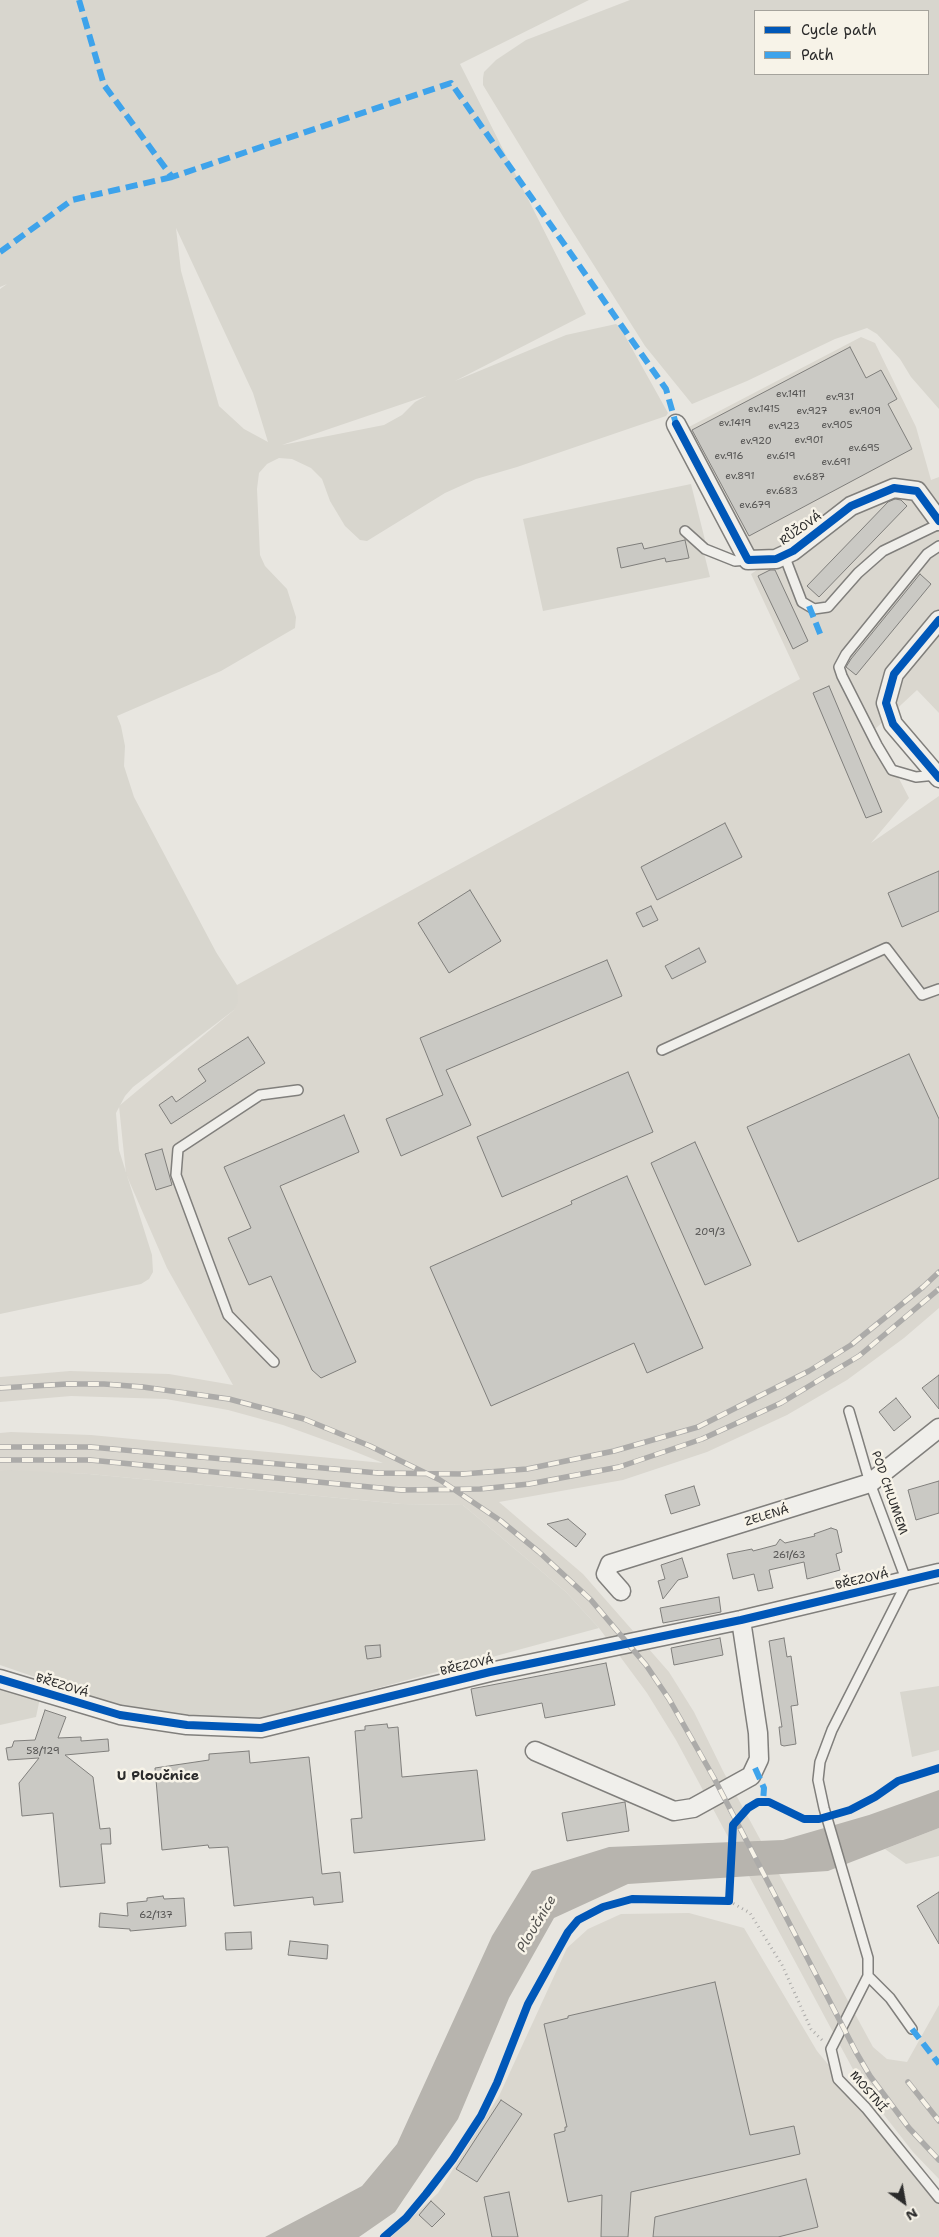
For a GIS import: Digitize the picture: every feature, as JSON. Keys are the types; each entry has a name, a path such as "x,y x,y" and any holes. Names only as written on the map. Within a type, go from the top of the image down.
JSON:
{"street":[{"path":"676,424 748,560"},
{"name":"RŮŽOVÁ","path":"748,560 776,559 793,551 851,506 894,488 917,491 939,522"},
{"path":"938,776 893,724 886,702 894,674 939,620"},
{"name":"ZELENÁ","path":"621,1591 606,1574 610,1564 870,1483 939,1428"},
{"name":"BŘEZOVÁ","path":"0,1679 120,1715 187,1725 262,1728 490,1672 741,1620 939,1573"},
{"path":"535,1751 674,1812 693,1808 751,1776 759,1759 758,1733 741,1620"}],"lane":[{"path":"784,555 802,602 814,609 828,607 858,573 884,551 939,522"},
{"path":"685,531 705,549 735,562 748,560"},
{"path":"938,776 916,777 892,770 877,745 842,676 840,667 846,654 926,554 939,546"},
{"path":"662,1050 886,948 922,995 939,989"},
{"path":"274,1362 228,1315 176,1175 178,1149 260,1095 298,1090"},
{"name":"POD CHLUMEM","path":"849,1411 870,1483 907,1582"},
{"path":"831,2049 868,1976 868,1958 824,1808 818,1780 820,1762 826,1743 907,1582"},
{"path":"868,1976 890,1998 912,2030"},
{"name":"MOSTNÍ","path":"831,2049 838,2079 866,2108 939,2198"}],"path":[{"path":"719,1901 729,1901 750,1913 782,1966 811,2029 831,2049"}],"shaded area":[{"path":"0,0 589,0 460,64 586,314 455,381 566,335 616,324 620,327 668,413 666,416 517,467 476,479 445,493 367,541 360,540 345,526 330,501 322,479 311,468 292,459 279,458 267,464 259,473 257,489 260,555 265,566 287,589 296,617 295,628 221,671 117,716 125,746 124,766 134,797 216,952 237,985 238,1001 234,1010 133,1087 125,1096 116,1113 119,1150 152,1255 153,1272 149,1279 141,1284 0,1314 0,289 7,284 0,287","holes":["176,228 253,393 268,442 244,429 219,406 181,271","426,396 415,402 402,415 384,425 282,445"]},
{"path":"630,0 939,0 939,409 911,377 900,359 877,334 867,328 835,339 747,381 692,404 645,346 483,85 484,72 496,60 526,40"},
{"path":"861,337 875,343 916,427 931,480 939,477 939,713 917,690 874,730 909,798 871,843 939,796 939,1308 904,1338 847,1380 787,1415 707,1452 623,1480 499,1502 583,1574 669,1672 694,1712 723,1771 873,2047 887,2059 907,2062 939,2005 939,2179 913,2152 863,2088 676,1740 647,1693 599,1628 566,1592 463,1505 401,1504 89,1474 0,1471 0,1433 11,1432 91,1435 383,1463 283,1425 228,1410 166,1399 71,1396 0,1402 0,1377 70,1371 169,1374 233,1385 167,1268 126,1174 119,1106 234,1010 237,985 800,679 751,574 760,568 685,429"},
{"path":"691,484 706,544 704,553 710,577 543,611 523,519"},
{"path":"0,1471 89,1474 401,1504 463,1505 566,1592 599,1628 256,1721 131,1710 0,1665"},
{"path":"939,1686 939,1750 912,1757 900,1692"},
{"path":"0,1689 40,1698 36,1717 0,1725"},
{"path":"939,1828 939,1856 906,1864 885,1849"},
{"path":"689,1913 744,1928 817,2051 939,2198 939,2237 391,2237 438,2193 499,2096 567,1948 588,1929 621,1914"}],"water":[{"name":"Ploučnice","path":"939,1790 939,1828 828,1871 628,1884 554,1918 509,1998 458,2119 395,2212 359,2237 265,2237 362,2186 397,2144 492,1936 532,1871 609,1847 783,1840 869,1815"}],"building":[{"path":"850,347 866,378 881,370 897,399 888,404 912,449 749,536 692,430"},
{"path":"895,499 901,500 907,506 819,597 807,586 888,502"},
{"path":"685,540 689,558 666,562 665,558 621,568 617,548 642,543 644,549"},
{"path":"770,570 775,570 808,641 793,649 758,576"},
{"path":"920,574 931,584 856,675 846,667 851,659"},
{"path":"829,686 882,812 866,818 813,693"},
{"path":"725,823 742,857 657,900 641,867"},
{"path":"939,871 939,911 902,927 888,893"},
{"path":"470,890 501,941 449,973 418,923"},
{"path":"651,906 658,920 643,927 636,913"},
{"path":"699,948 706,962 672,979 665,966"},
{"path":"607,960 622,996 446,1070 471,1125 401,1156 386,1119 443,1095 420,1038"},
{"path":"248,1037 265,1063 171,1124 159,1105 172,1096 176,1102 206,1081 198,1069"},
{"path":"909,1054 939,1119 939,1178 798,1242 747,1127"},
{"path":"628,1072 653,1132 502,1197 477,1137"},
{"path":"344,1115 359,1152 280,1186 356,1362 321,1378 312,1370 271,1276 249,1285 228,1238 251,1228 224,1167"},
{"path":"695,1142 751,1265 705,1285 651,1163"},
{"path":"162,1149 172,1185 156,1190 145,1154"},
{"path":"627,1176 703,1348 647,1373 634,1343 491,1406 430,1267 572,1204 571,1201"},
{"path":"939,1375 939,1409 922,1388"},
{"path":"896,1398 911,1417 894,1431 879,1412"},
{"path":"939,1481 939,1513 916,1520 908,1490"},
{"path":"694,1486 700,1505 671,1514 665,1495"},
{"path":"568,1519 586,1534 576,1547 547,1524"},
{"path":"831,1528 837,1530 842,1552 836,1554 840,1570 807,1579 804,1562 769,1570 773,1588 758,1591 754,1574 733,1579 727,1554 752,1549 753,1551 776,1545 780,1539 785,1543 815,1536 814,1534"},
{"path":"682,1558 688,1577 678,1580 663,1599 658,1581 665,1579 661,1565"},
{"path":"719,1597 721,1612 663,1623 660,1608"},
{"path":"720,1638 723,1655 674,1665 671,1648"},
{"path":"784,1638 787,1657 791,1656 798,1705 791,1706 796,1744 784,1746 781,1745 779,1727 782,1727 769,1641"},
{"path":"380,1645 381,1657 367,1659 365,1646"},
{"path":"606,1663 615,1705 545,1718 542,1703 476,1716 471,1689"},
{"path":"45,1710 66,1717 58,1738 81,1737 81,1741 108,1739 109,1751 65,1755 93,1777 100,1829 110,1828 111,1844 101,1844 105,1883 60,1887 53,1813 22,1816 19,1783 39,1758 8,1760 6,1748 12,1747 14,1741 35,1740"},
{"path":"387,1724 388,1728 398,1727 402,1777 477,1770 485,1840 354,1853 351,1819 362,1818 355,1731 365,1730 365,1726"},
{"path":"249,1751 250,1763 309,1757 322,1874 340,1872 343,1902 314,1905 313,1897 234,1906 228,1847 209,1848 208,1845 162,1850 155,1768 209,1760 209,1754"},
{"path":"625,1802 629,1831 567,1841 562,1813"},
{"path":"939,1892 939,1944 917,1906"},
{"path":"163,1896 164,1899 184,1898 186,1926 130,1931 130,1929 99,1927 100,1913 128,1916 127,1903 147,1901 147,1898"},
{"path":"251,1932 252,1949 226,1950 225,1933"},
{"path":"290,1941 328,1945 327,1959 288,1955"},
{"path":"715,1982 750,2135 794,2126 800,2154 631,2192 628,2237 601,2237 602,2195 568,2202 554,2134 565,2131 565,2127 567,2127 544,2024 568,2018 568,2016"},
{"path":"501,2100 522,2114 477,2182 456,2169"},
{"path":"806,2179 818,2227 778,2237 653,2237 655,2217"},
{"path":"509,2192 518,2237 492,2237 484,2197"},
{"path":"431,2201 445,2214 432,2227 419,2215"}],"railway":[{"path":"0,1447 91,1447 378,1473 463,1474 527,1469 614,1451 698,1427 809,1371 851,1345 939,1272"},
{"path":"0,1460 90,1460 401,1490 480,1489 529,1484 619,1467 702,1439 781,1403 859,1356 939,1289"},
{"path":"0,1388 67,1384 143,1387 229,1399 304,1419 370,1446 440,1480 501,1521 539,1552 591,1600 646,1665 669,1699 714,1778 870,2076 909,2128 939,2160"},
{"path":"908,2082 939,2121"}],"marked path":[{"path":"79,0 104,85 172,177 451,83 666,389 676,424"},
{"path":"0,252 72,200 172,177"},
{"path":"809,606 821,636"},
{"path":"755,1768 764,1788 763,1802"},
{"path":"912,2029 939,2064"}],"cycle path":[{"path":"676,424 748,560 776,559 793,551 851,506 894,488 917,491 939,521"},
{"path":"939,620 894,674 886,703 893,724 939,778"},
{"path":"0,1679 120,1715 187,1725 261,1728 490,1672 741,1620 939,1573"},
{"path":"384,2237 406,2218 426,2194 453,2159 481,2116 497,2083 528,2004 568,1932 578,1920 603,1907 632,1899 729,1901 733,1825 748,1808 758,1802 769,1802 804,1819 819,1819 850,1810 875,1797 898,1781 939,1768"}],"district":[{"name":"U Ploučnice","path":"158,1776"}]}
